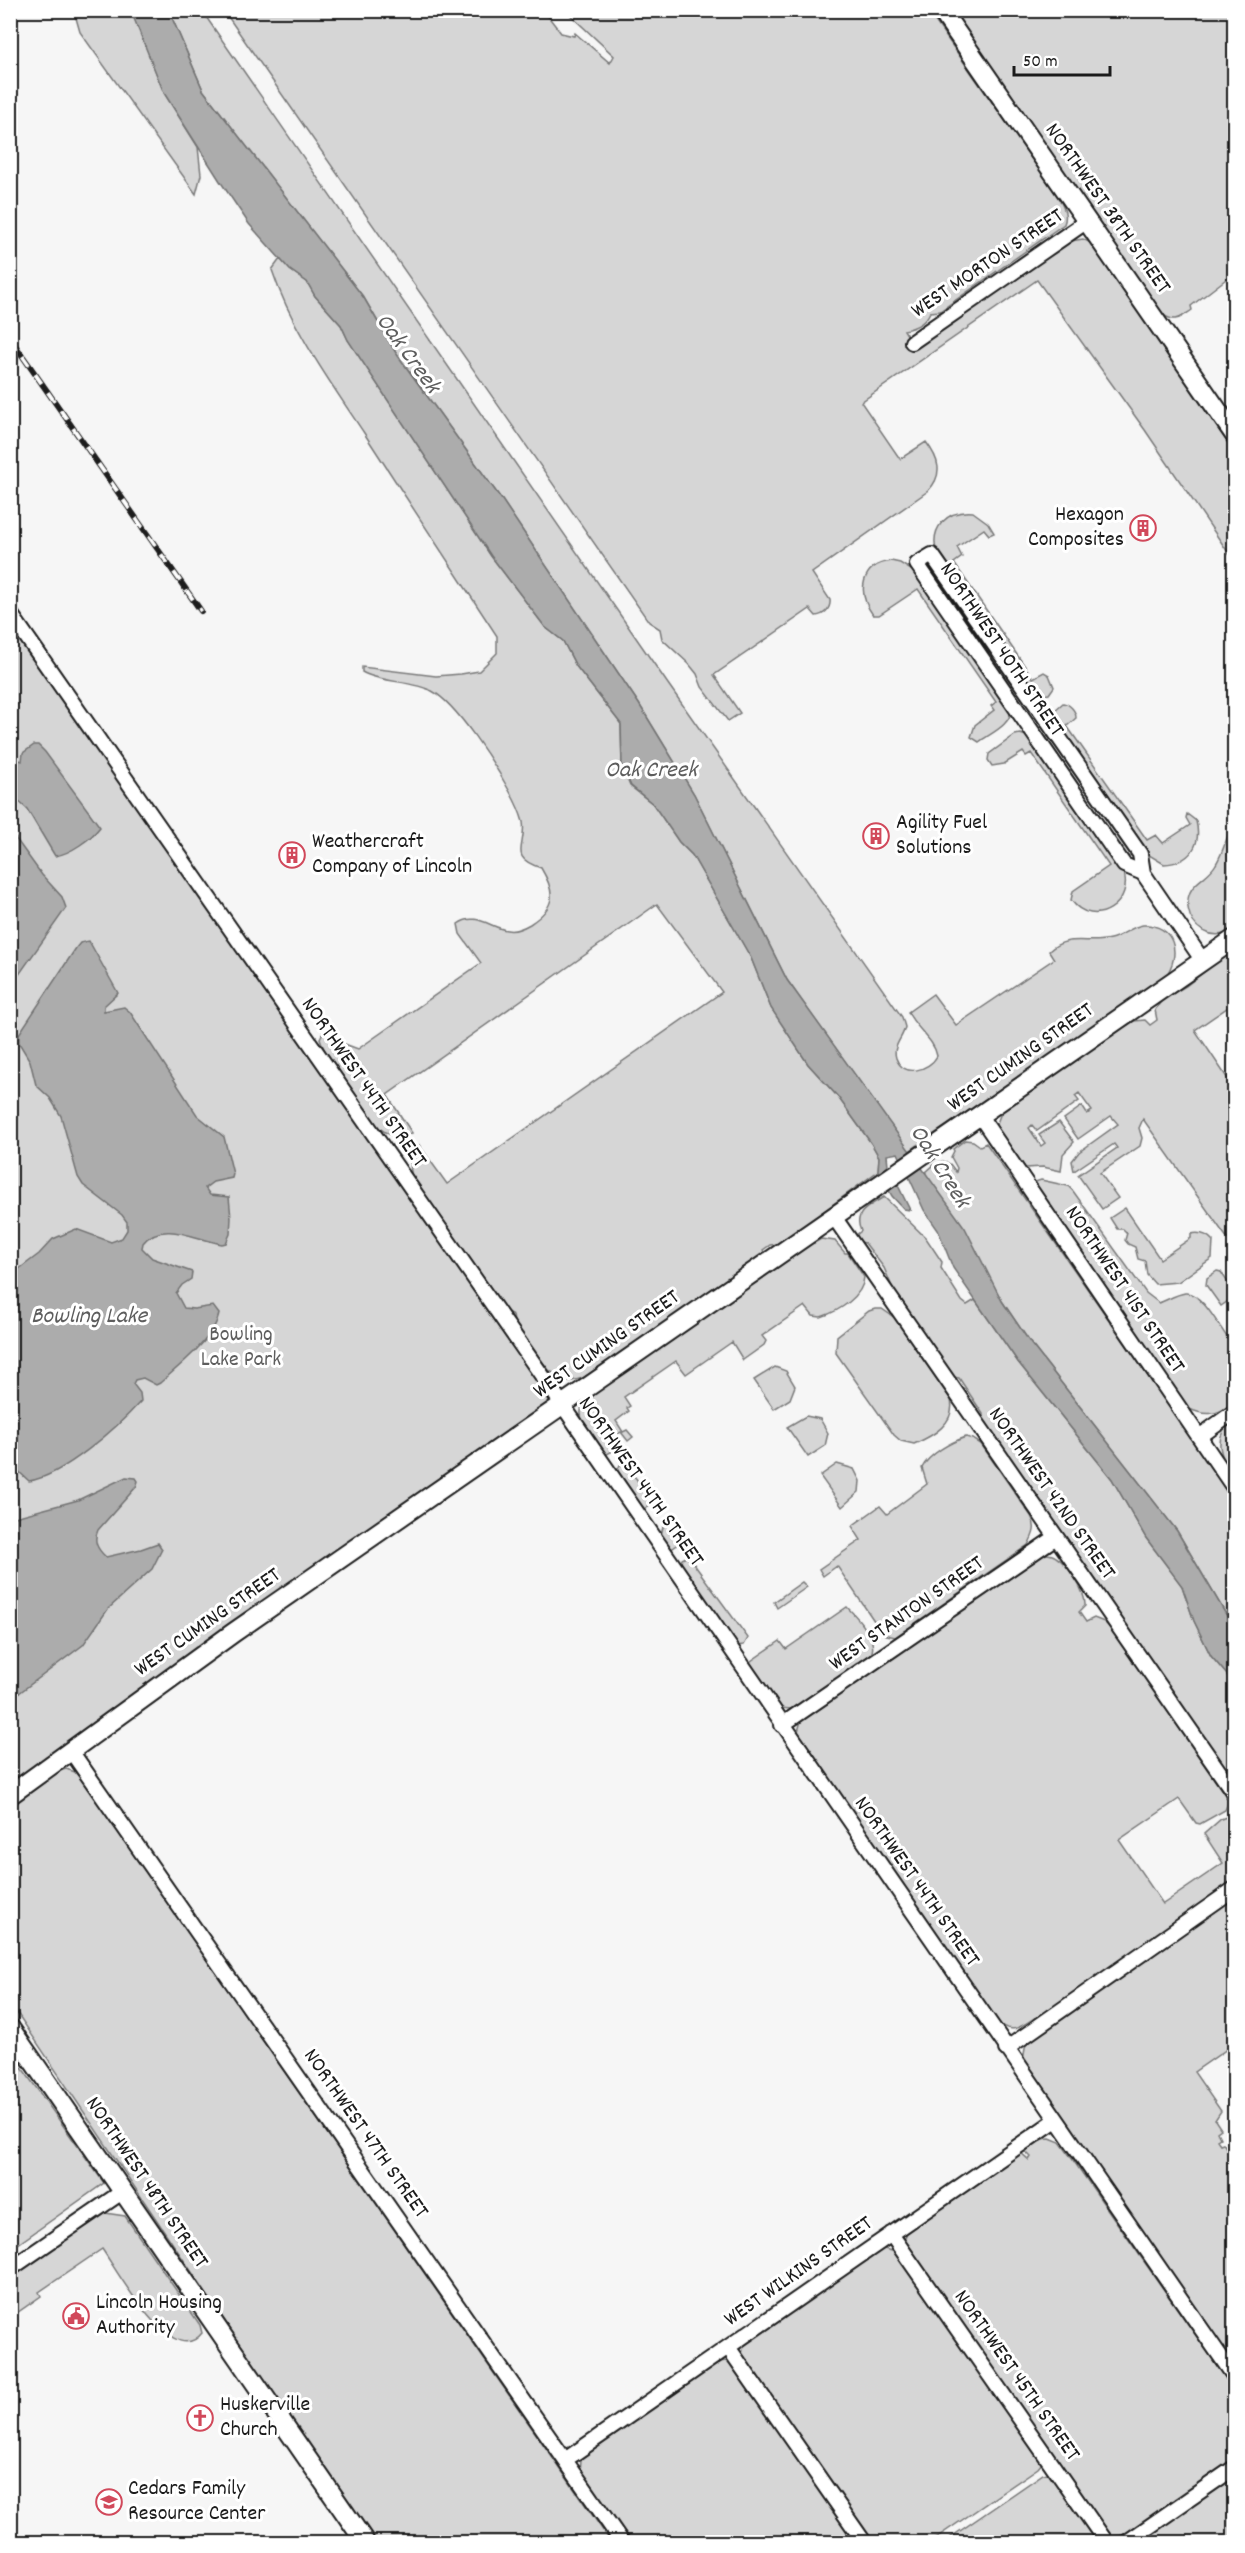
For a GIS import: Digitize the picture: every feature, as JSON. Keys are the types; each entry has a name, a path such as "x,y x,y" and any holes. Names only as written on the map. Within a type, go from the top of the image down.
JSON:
{"street":[{"name":"NORTHWEST 38TH STREET","path":"941,10 1234,434"},
{"name":"WEST MORTON STREET","path":"912,342 1087,222"},
{"name":"NORTHWEST 40TH STREET","path":"1143,873 1125,865 917,564 932,555 1140,854 1143,873 1203,961"},
{"name":"NORTHWEST 44TH STREET","path":"10,613 1234,2376"},
{"name":"WEST CUMING STREET","path":"10,1795 233,1633 1234,939"},
{"name":"NORTHWEST 41ST STREET","path":"980,1116 1234,1488"},
{"name":"NORTHWEST 42ND STREET","path":"834,1217 1234,1793"},
{"path":"1199,1437 1234,1412"},
{"name":"WEST STANTON STREET","path":"782,1725 1056,1537"},
{"name":"NORTHWEST 47TH STREET","path":"71,1751 622,2542"},
{"path":"1006,2049 1234,1889"},
{"name":"NORTHWEST 48TH STREET","path":"10,2028 365,2542"},
{"name":"WEST WILKINS STREET","path":"565,2460 1056,2120"},
{"path":"10,2269 122,2192"},
{"name":"NORTHWEST 45TH STREET","path":"891,2234 1106,2542"},
{"path":"728,2347 864,2542"},
{"path":"1127,2542 1234,2468"}],"green space":[{"path":"74,11 132,11 164,93 198,147 201,175 196,194 80,32"},
{"path":"169,11 202,11 668,684 902,1017 905,1027 895,1054 899,1064 904,1068 916,1070 928,1065 937,1056 932,1044 908,1012 933,994 956,1025 1054,959 1049,951 1063,942 1110,939 1139,926 1154,926 1169,935 1174,951 1165,977 909,1151 787,980 694,794 639,704 502,500 396,353 364,298 203,90"},
{"path":"224,11 544,11 561,33 574,36 575,33 610,63 614,56 566,11 928,11 1059,198 1065,217 1064,224 940,311 930,312 919,325 904,330 914,346 918,345 1071,241 1083,239 1091,243 1234,452 1234,561 1145,430 1037,280 861,402 900,459 926,442 937,460 936,479 928,491 812,573 830,600 826,611 816,616 810,609 714,675 740,713 728,721 702,687 697,674 662,639 660,629 649,622"},
{"path":"949,11 1234,11 1234,273 1191,306 1192,310 1184,315 1175,319 1163,315"},
{"path":"280,259 290,270 307,282 315,296 341,325 348,340 491,556 545,627 563,641 576,666 621,724 622,767 630,786 653,804 679,842 692,855 751,958 771,1008 808,1064 838,1097 879,1157 878,1171 779,1244 770,1245 763,1250 765,1254 583,1378 572,1381 564,1380 549,1370 515,1329 513,1315 503,1310 414,1183 410,1168 411,1159 419,1145 447,1184 722,992 657,904 387,1095 412,1133 398,1136 385,1132 357,1103 338,1074 320,1038 325,1029 329,1028 342,1043 358,1049 481,963 460,934 458,924 471,919 483,921 501,929 519,929 530,924 545,912 551,899 551,892 541,868 524,860 521,855 523,822 512,795 486,752 453,709 432,691 415,685 377,678 362,672 362,667 436,676 479,671 497,653 497,636 300,334 272,270"},
{"path":"973,512 988,523 994,533 989,535 984,529 957,547 962,557 954,563 1033,678 1044,672 1049,675 1054,687 1049,694 1034,693 937,554 935,536 942,522 955,514"},
{"path":"891,561 900,563 916,573 1011,708 1004,724 979,742 971,737 975,725 994,710 991,706 996,702 918,589 879,615 873,615 868,607 863,589 867,574 873,568"},
{"path":"935,566 1021,690 1013,696 927,572"},
{"name":"Bowling Lake Park","path":"10,613 562,1405 10,1795"},
{"path":"1063,703 1070,706 1076,715 1076,718 1067,726 1147,840 1156,835 1163,843 1190,825 1186,818 1187,814 1196,821 1197,838 1192,851 1187,856 1173,863 1164,864 1144,852 1055,723 1054,711"},
{"path":"1051,734 1134,853 1126,858 1043,740"},
{"path":"1015,735 1030,737 1122,867 1125,880 1124,892 1111,909 1101,913 1090,913 1080,909 1071,900 1073,891 1109,866 1031,753 1026,756 1023,752 1004,764 992,766 988,760 989,754"},
{"path":"1234,821 1234,929 1215,935 1203,931 1193,922 1188,909 1189,896 1196,884 1216,864"},
{"path":"1234,949 1234,1003 1195,1030 1234,1088 1234,1241 1228,1239 1222,1231 1143,1119 1139,1128 1142,1138 1140,1146 1100,1173 1118,1198 1102,1209 1078,1175 1117,1148 1114,1144 1074,1171 1072,1161 1079,1152 1118,1124 1111,1116 1078,1139 1064,1119 1082,1106 1087,1114 1092,1111 1079,1093 1075,1096 1079,1101 1037,1131 1032,1125 1029,1128 1041,1146 1045,1143 1039,1135 1059,1122 1074,1142 1063,1154 1061,1171 1043,1167 1025,1168 996,1126 1002,1110 1088,1049 1134,1021 1145,1020 1150,1025 1157,1020 1155,1010 1162,1000 1186,986"},
{"path":"965,1140 973,1141 980,1146 986,1143 1234,1500 1234,1628 1177,1531 1031,1344 1002,1301 925,1173 935,1164 943,1161 950,1164 956,1172 957,1168 951,1157 953,1149"},
{"path":"1041,1180 1068,1186 1073,1191 1146,1293 1159,1303 1185,1293 1191,1294 1204,1304 1229,1340 1234,1343 1234,1403 1217,1412 1206,1414 1187,1408 1034,1187 1035,1182"},
{"path":"884,1197 926,1238 942,1262 941,1268 962,1301 967,1305 975,1300 1018,1362 1112,1479 1146,1538 1182,1586 1194,1621 1211,1656 1234,1683 1234,1784 983,1422 983,1414 959,1378 953,1377 896,1296 884,1268 865,1243 860,1242 855,1236 861,1231 859,1219 861,1214"},
{"path":"1125,1208 1160,1259 1191,1238 1191,1234 1197,1233 1206,1235 1213,1241 1212,1258 1178,1282 1155,1284 1147,1275 1145,1261 1138,1259 1135,1247 1125,1240 1127,1233 1123,1229 1117,1229 1110,1218"},
{"path":"821,1239 835,1241 845,1253 848,1253 864,1277 863,1284 855,1297 842,1307 821,1317 813,1316 805,1306 762,1336 766,1341 764,1345 743,1360 732,1342 686,1374 676,1361 624,1397 630,1406 627,1408 629,1411 616,1421 623,1432 627,1430 633,1437 628,1441 621,1432 609,1440 615,1450 607,1454 602,1453 588,1434 582,1421 581,1407 584,1399 812,1241 814,1243"},
{"path":"1217,1271 1221,1272 1231,1287 1229,1289 1234,1297 1221,1306 1206,1285 1207,1278"},
{"path":"882,1309 895,1318 951,1400 950,1415 942,1428 914,1444 901,1441 894,1435 836,1353 837,1336 869,1311"},
{"path":"775,1367 786,1371 795,1386 790,1399 774,1409 754,1380"},
{"path":"806,1416 820,1419 828,1433 825,1446 808,1457 787,1427"},
{"path":"1234,1418 1234,1477 1222,1455 1220,1440 1222,1432"},
{"path":"966,1437 981,1444 1031,1516 1034,1527 1032,1537 1028,1545 895,1637 883,1634 837,1566 823,1576 819,1569 861,1540 852,1526 880,1506 887,1514 927,1484 922,1468 925,1463 941,1449"},
{"path":"625,1464 654,1502 641,1511 616,1473 620,1465"},
{"path":"837,1464 854,1469 860,1481 859,1492 842,1507 820,1476"},
{"path":"668,1523 680,1543 670,1550 661,1535 663,1527"},
{"path":"1042,1554 1054,1556 1071,1572 1085,1600 1085,1606 1079,1612 1086,1622 1094,1618 1104,1622 1112,1630 1229,1801 1225,1810 1200,1824 1196,1823 1179,1799 1119,1840 1163,1904 1223,1863 1204,1834 1221,1819 1234,1814 1234,1882 1038,2019 1036,2017 1020,2027 1010,2029 994,2019 797,1735 802,1717"},
{"path":"688,1556 748,1638 744,1645 736,1646 680,1565 682,1559"},
{"path":"802,1582 807,1587 777,1608 774,1602"},
{"path":"847,1607 870,1636 873,1648 871,1654 798,1706 791,1709 780,1708 749,1665 751,1661 780,1641 786,1649"},
{"path":"66,1769 75,1772 82,1780 611,2542 374,2542 11,2004 11,1806 56,1772"},
{"path":"1234,1889 1234,2044 1194,2072 1221,2111 1215,2120 1221,2129 1217,2132 1220,2138 1217,2140 1220,2144 1223,2143 1234,2160 1234,2367 1023,2060 1026,2043"},
{"path":"10,2051 104,2183 11,2249 10,2249"},
{"path":"1050,2138 1060,2142 1066,2150 1234,2390 1234,2459 1123,2535 1110,2537 905,2246 904,2240 908,2230 1020,2152 1029,2160 1031,2157 1026,2152 1030,2145"},
{"path":"105,2213 125,2216 200,2325 202,2333 190,2341 176,2339 161,2329 146,2314 102,2249 39,2292 41,2296 11,2317 11,2278"},
{"path":"880,2248 896,2252 1043,2462 1038,2468 930,2542 868,2542 741,2357 745,2343"},
{"path":"727,2361 733,2366 857,2542 627,2542 580,2474 581,2459 587,2452 718,2362"},
{"path":"1048,2473 1054,2476 1099,2542 944,2542 1043,2474"},
{"path":"1234,2474 1234,2542 1136,2542"}],"water":[{"name":"Oak Creek","path":"131,11 169,11 203,90 364,298 396,353 502,500 639,704 694,794 787,980 965,1228 1002,1301 1031,1344 1177,1531 1234,1628 1234,1683 1211,1656 1194,1621 1182,1586 1146,1538 1112,1479 1018,1362 953,1268 938,1230 924,1210 898,1153 887,1155 888,1165 910,1210 904,1209 892,1196 878,1171 879,1157 871,1143 838,1097 808,1064 771,1008 751,958 692,855 679,842 653,804 631,786 622,767 621,724 576,666 563,641 545,627 491,556 348,340 341,325 315,296 307,282 290,270 249,224 220,181 164,93"},
{"path":"34,745 38,745 45,752 100,827 80,845 55,856 27,809 15,798 11,799 11,757 22,761 23,753"},
{"path":"11,832 42,875 62,897 66,908 11,986"},
{"name":"Bowling Lake","path":"89,941 118,993 104,1006 104,1011 124,1007 130,1012 197,1115 224,1137 232,1178 213,1182 205,1188 210,1195 229,1197 230,1234 226,1243 222,1244 180,1233 160,1232 143,1243 142,1248 152,1258 192,1272 191,1279 176,1293 184,1308 213,1306 219,1314 216,1323 203,1343 160,1383 156,1385 143,1378 135,1380 133,1384 140,1393 141,1401 119,1424 89,1449 58,1470 29,1481 17,1470 11,1473 11,1275 39,1254 53,1239 76,1229 111,1242 122,1238 127,1230 127,1222 122,1215 83,1185 78,1177 61,1116 50,1098 36,1085 30,1061 19,1043 19,1034 76,948 80,943"},
{"path":"126,1477 136,1478 138,1481 136,1487 98,1530 97,1545 106,1557 158,1543 162,1549 152,1569 108,1609 83,1645 11,1699 11,1518 78,1500"}],"railway":[{"path":"10,338 201,611"}],"place":[{"name":"Hexagon Composites","path":"1143,528"},
{"name":"Agility Fuel Solutions","path":"876,836"},
{"name":"Weathercraft Company of Lincoln","path":"292,855"},
{"name":"Lincoln Housing Authority","path":"76,2316"},
{"name":"Huskerville Church","path":"200,2418"},
{"name":"Cedars Family Resource Center","path":"109,2502"}]}
